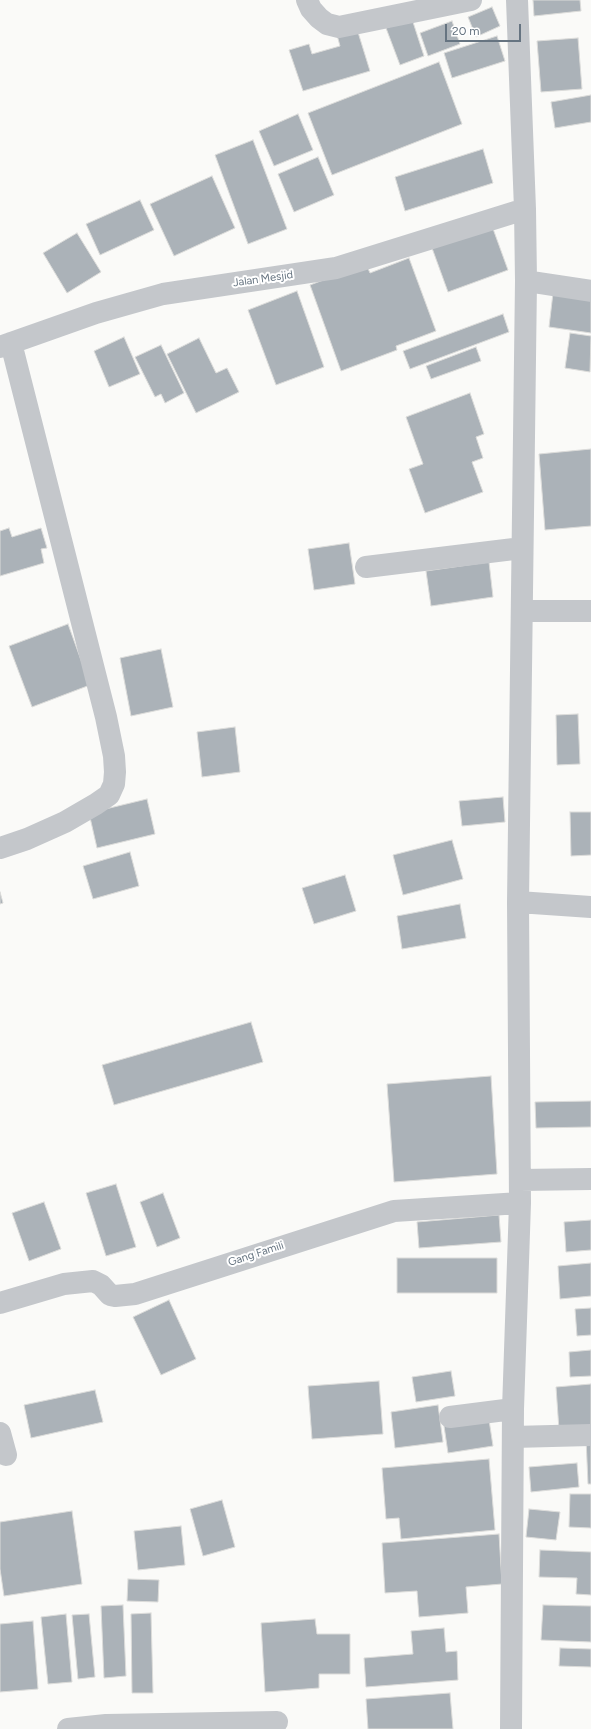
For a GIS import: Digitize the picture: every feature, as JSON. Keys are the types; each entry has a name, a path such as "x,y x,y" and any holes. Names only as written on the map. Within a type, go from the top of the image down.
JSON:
{"street":[{"path":"306,0 311,10 318,18 327,24 339,27 472,0"},
{"path":"511,1729 513,1409 520,1203 518,902 526,281 525,209 517,0"},
{"name":"Jalan Mesjid","path":"5,345 96,313 164,294 336,268 525,209"},
{"path":"526,281 591,291"},
{"path":"0,848 27,839 65,822 96,804 109,795 114,784 115,772 114,756 106,717 5,345"},
{"path":"366,567 522,548"},
{"path":"522,611 591,611"},
{"path":"518,902 591,907"},
{"path":"520,1180 591,1179"},
{"name":"Gang Famili","path":"0,1302 64,1284 93,1281 101,1285 110,1295 135,1294 394,1211 520,1203"},
{"path":"450,1417 513,1409"},
{"path":"0,1434 6,1454"},
{"path":"513,1437 591,1435"},
{"path":"68,1729 106,1726 277,1722"}],"building":[{"path":"533,0 580,0 581,11 534,16"},
{"path":"492,7 500,26 476,37 468,17"},
{"path":"412,19 424,56 400,65 386,28"},
{"path":"452,21 460,44 428,56 420,33"},
{"path":"357,29 370,71 303,91 289,50 309,44 312,54 340,46 337,35"},
{"path":"497,36 505,61 452,78 444,53"},
{"path":"578,38 582,89 541,92 537,41"},
{"path":"439,62 462,124 332,175 308,113"},
{"path":"591,95 591,122 555,128 551,102"},
{"path":"298,114 313,150 274,166 259,131"},
{"path":"253,140 287,229 248,244 215,155"},
{"path":"483,149 493,183 405,211 395,177"},
{"path":"318,157 334,195 294,212 278,174"},
{"path":"212,176 235,228 174,256 150,204"},
{"path":"140,200 154,230 100,255 86,224"},
{"path":"492,226 508,270 448,292 432,248"},
{"path":"77,233 101,272 67,293 43,253"},
{"path":"409,258 436,331 396,346 397,350 341,371 310,285 366,264 370,273"},
{"path":"297,291 324,367 276,385 248,310"},
{"path":"553,293 591,298 591,333 549,327"},
{"path":"503,314 509,332 410,369 403,351"},
{"path":"570,333 591,336 590,372 565,368"},
{"path":"124,337 140,374 109,387 94,351"},
{"path":"199,338 216,373 227,368 239,392 196,413 167,354"},
{"path":"161,345 184,393 165,403 161,394 155,397 135,357"},
{"path":"476,347 481,361 431,379 426,366"},
{"path":"470,393 484,434 476,437 483,458 472,462 483,492 425,513 409,469 423,464 406,417"},
{"path":"591,449 591,526 545,530 539,454"},
{"path":"9,528 12,537 41,528 47,548 41,549 44,563 0,576 0,531"},
{"path":"349,543 355,584 314,590 308,549"},
{"path":"489,562 493,597 431,606 426,571"},
{"path":"68,624 90,685 32,707 9,646"},
{"path":"161,649 173,707 131,716 120,658"},
{"path":"578,714 580,764 557,765 556,715"},
{"path":"235,727 240,772 202,777 197,732"},
{"path":"503,797 505,822 462,826 459,801"},
{"path":"147,799 155,834 97,848 89,813"},
{"path":"570,812 591,812 591,855 571,856"},
{"path":"452,840 463,879 403,895 393,855"},
{"path":"130,852 139,886 93,899 83,866"},
{"path":"345,875 356,911 314,924 302,888"},
{"path":"0,892 3,903 0,904"},
{"path":"460,904 466,938 402,949 397,916"},
{"path":"251,1022 263,1062 114,1105 102,1065"},
{"path":"491,1076 497,1174 394,1182 387,1084"},
{"path":"591,1101 591,1127 536,1128 535,1102"},
{"path":"116,1184 136,1247 106,1256 86,1193"},
{"path":"163,1193 180,1238 157,1247 140,1202"},
{"path":"44,1202 61,1249 29,1261 12,1213"},
{"path":"499,1215 501,1242 419,1248 417,1222"},
{"path":"591,1220 591,1250 566,1252 564,1222"},
{"path":"397,1258 497,1258 497,1293 397,1293"},
{"path":"591,1263 591,1296 560,1299 558,1266"},
{"path":"169,1300 196,1359 161,1375 133,1317"},
{"path":"591,1308 591,1335 577,1336 575,1309"},
{"path":"591,1350 591,1376 570,1377 569,1352"},
{"path":"451,1371 455,1396 416,1402 412,1377"},
{"path":"379,1381 383,1434 312,1439 308,1386"},
{"path":"591,1384 591,1428 559,1430 556,1387"},
{"path":"95,1390 103,1422 31,1438 24,1405"},
{"path":"438,1405 443,1442 395,1448 391,1412"},
{"path":"489,1420 493,1446 448,1453 444,1426"},
{"path":"586,1438 591,1438 591,1484 588,1484"},
{"path":"489,1459 495,1530 401,1539 399,1518 386,1519 382,1468"},
{"path":"577,1463 579,1487 531,1492 529,1467"},
{"path":"570,1494 591,1494 591,1528 569,1527"},
{"path":"222,1500 235,1547 203,1556 190,1509"},
{"path":"529,1509 560,1512 556,1540 526,1537"},
{"path":"72,1511 82,1584 4,1596 0,1569 0,1522"},
{"path":"181,1526 185,1565 138,1570 134,1531"},
{"path":"499,1534 502,1584 466,1587 468,1613 419,1617 417,1591 385,1593 382,1543"},
{"path":"540,1550 591,1552 591,1595 576,1594 577,1578 539,1577"},
{"path":"128,1579 159,1580 158,1602 127,1601"},
{"path":"123,1605 126,1676 104,1678 101,1606"},
{"path":"543,1605 591,1606 591,1642 541,1640"},
{"path":"151,1613 153,1693 132,1693 131,1614"},
{"path":"66,1614 72,1682 48,1684 41,1617"},
{"path":"89,1614 95,1677 78,1679 72,1615"},
{"path":"315,1619 317,1634 350,1634 350,1674 319,1674 319,1688 265,1692 261,1623"},
{"path":"33,1621 38,1689 0,1692 0,1624"},
{"path":"444,1628 446,1652 457,1651 458,1680 366,1687 364,1658 413,1654 411,1631"},
{"path":"560,1648 591,1649 591,1667 559,1666"},
{"path":"450,1693 453,1729 368,1729 366,1699"}]}
